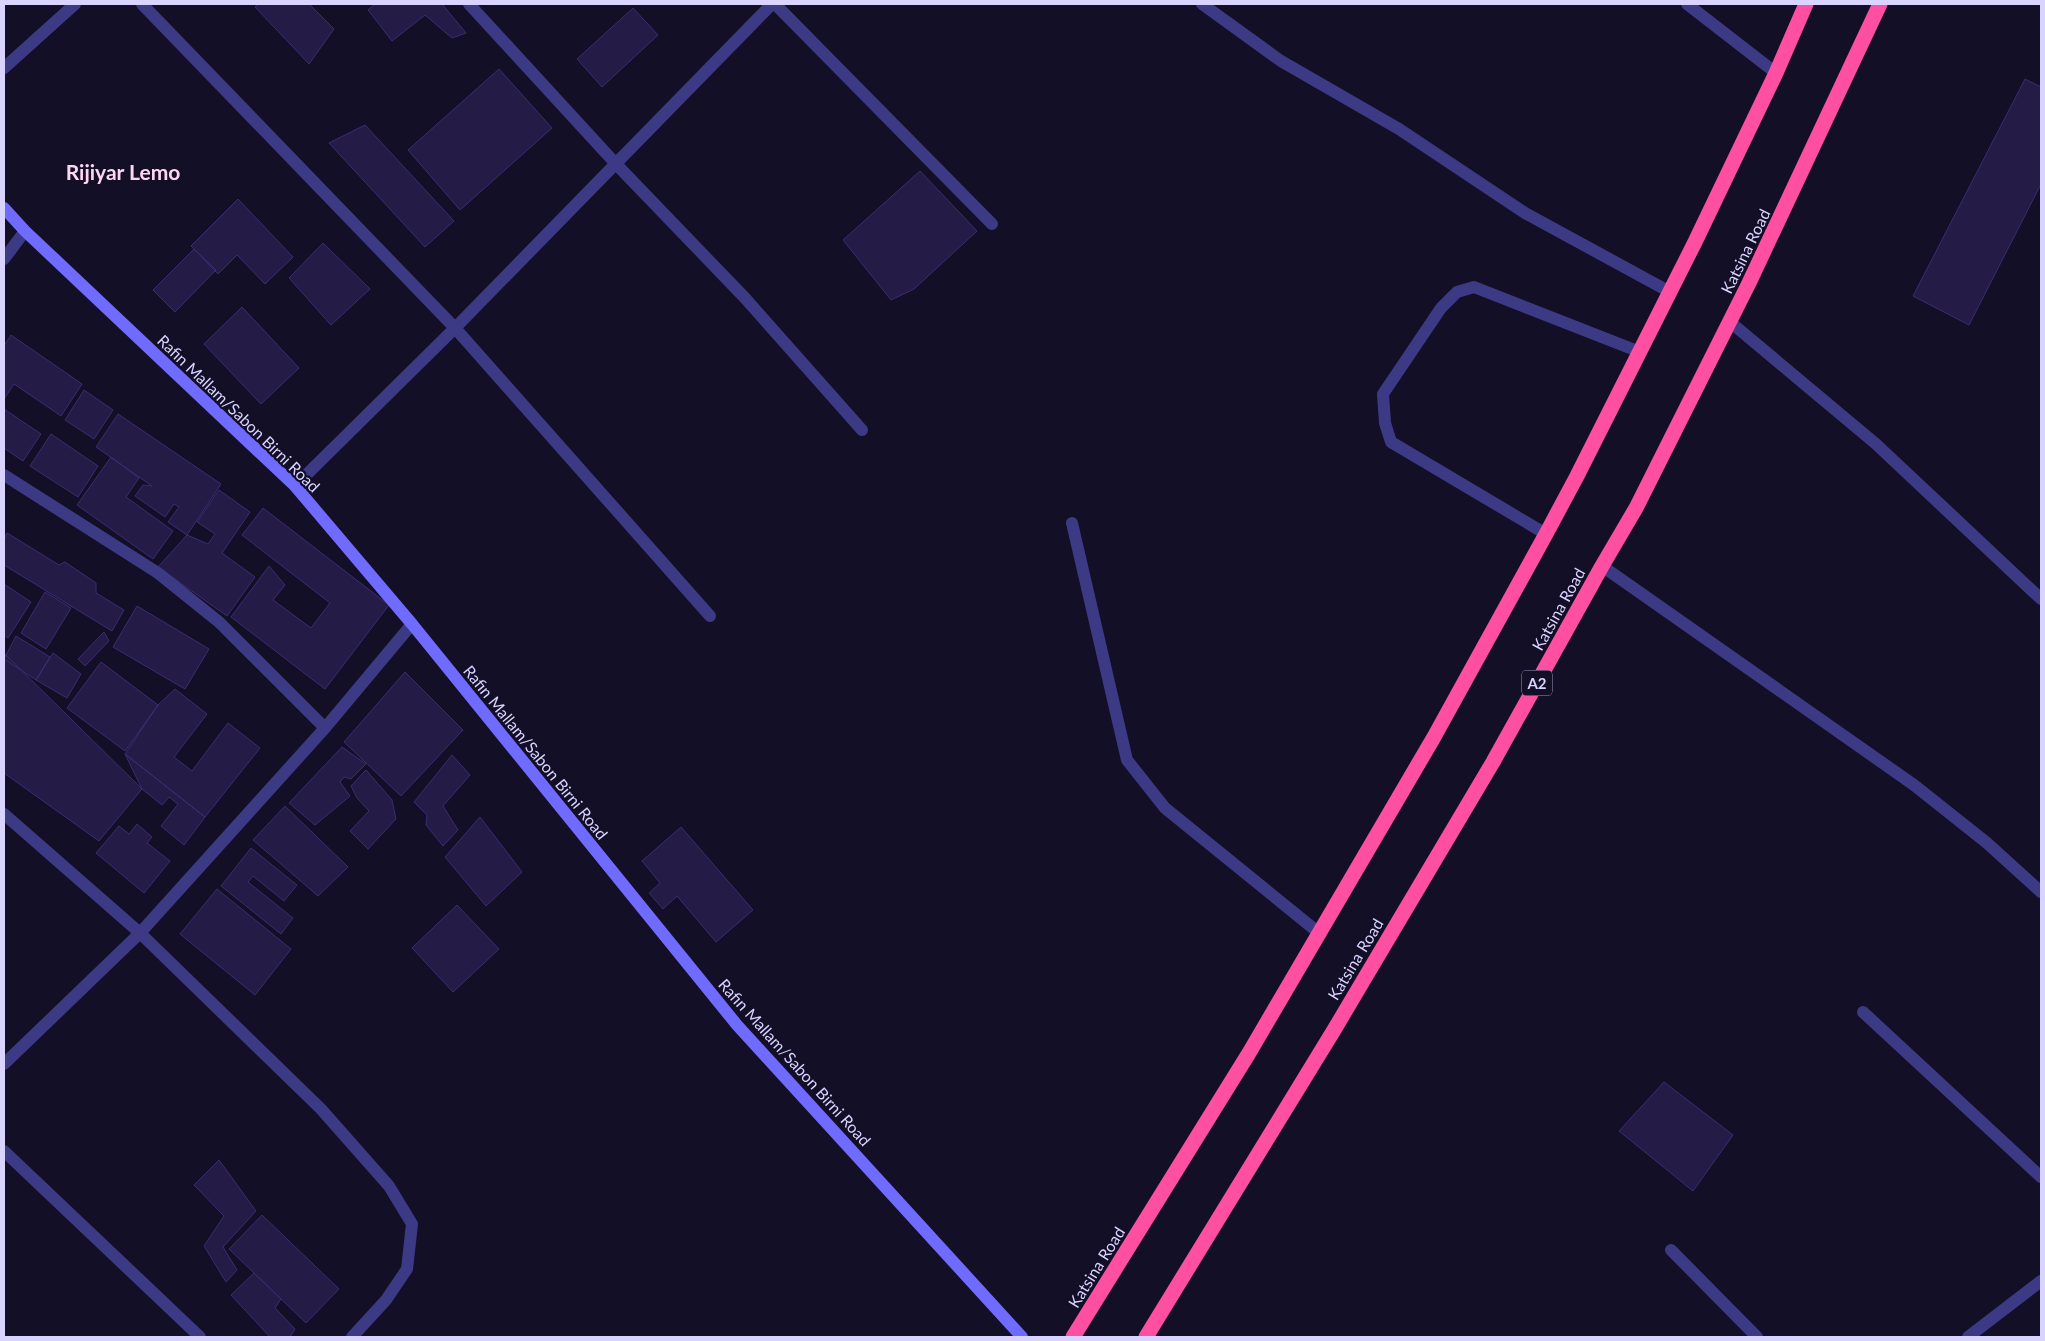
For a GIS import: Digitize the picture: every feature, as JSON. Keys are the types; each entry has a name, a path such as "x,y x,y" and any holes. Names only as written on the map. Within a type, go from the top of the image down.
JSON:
{"highway":[{"name":"Katsina Road","path":"1073,1337 1249,1053 1434,737 1546,534 1670,292 1776,73 1806,4"},
{"name":"Katsina Road","path":"1146,1337 1334,1030 1493,762 1636,508 1754,274 1880,4"}],"street":[{"path":"4,68 75,4"},
{"path":"142,4 455,328 710,616"},
{"path":"469,4 616,164 745,298 862,430"},
{"path":"295,486 455,328 774,4 992,224"},
{"path":"1202,4 1281,60 1399,129 1525,213 1670,292"},
{"path":"1687,4 1776,73"},
{"name":"Rafin Mallam/Sabon Birni Road","path":"4,208 295,486 412,624 737,1025 1022,1337"},
{"path":"4,259 25,230"},
{"path":"1546,534 1391,442 1385,424 1383,394 1441,308 1456,292 1474,287 1640,352"},
{"path":"1730,321 1876,444 2041,599"},
{"path":"4,476 158,573 219,622 325,728"},
{"path":"1072,523 1126,760 1165,808 1319,932"},
{"path":"1602,566 1914,785 1987,843 2041,892"},
{"path":"4,1064 140,933 325,728 412,624"},
{"path":"4,814 140,933 321,1109 388,1186 412,1224 407,1269 386,1300 352,1337"},
{"path":"1863,1012 2041,1177"},
{"path":"4,1151 200,1337"},
{"path":"1671,1250 1757,1337"},
{"path":"1968,1337 2041,1281"}],"building":[{"path":"258,4 309,4 334,29 309,64 255,7"},
{"path":"375,4 442,4 466,33 452,38 425,15 392,41 368,10"},
{"path":"633,8 658,35 602,87 577,59"},
{"path":"499,69 552,128 460,210 408,150"},
{"path":"2025,79 2041,87 2041,184 1969,325 1913,296"},
{"path":"365,125 454,221 425,247 329,143"},
{"path":"920,171 977,231 914,289 891,300 843,240"},
{"path":"238,199 293,257 265,284 237,255 218,274 191,246"},
{"path":"323,243 370,289 331,325 289,278"},
{"path":"194,249 216,270 175,312 153,290"},
{"path":"242,307 299,368 261,404 204,344"},
{"path":"11,335 82,384 61,416 14,384 4,399 4,346"},
{"path":"84,390 113,410 94,439 65,420"},
{"path":"4,409 41,434 23,461 4,448"},
{"path":"118,414 221,484 187,535 168,522 179,507 174,504 165,517 135,496 143,485 152,486 96,447"},
{"path":"51,434 98,466 78,497 30,466"},
{"path":"111,457 139,478 126,497 173,531 153,559 77,505"},
{"path":"219,490 250,512 222,553 255,577 227,616 158,567 187,535 208,544 215,534 197,522"},
{"path":"263,508 389,605 325,689 231,617 269,566 285,585 273,600 311,628 330,603 242,535"},
{"path":"7,533 59,565 65,562 96,583 96,593 124,610 112,631 4,565 4,539"},
{"path":"4,584 31,602 8,638 4,635"},
{"path":"45,592 71,608 46,649 21,633"},
{"path":"137,606 209,649 185,689 113,647"},
{"path":"104,632 109,641 85,666 78,659"},
{"path":"16,636 50,657 36,680 4,659"},
{"path":"4,653 142,789 99,841 4,773"},
{"path":"53,653 81,674 67,698 36,680"},
{"path":"101,662 158,705 125,751 67,708"},
{"path":"405,672 463,730 401,796 344,742"},
{"path":"175,689 207,714 174,757 192,771 228,723 260,748 205,817 125,754 158,705"},
{"path":"342,747 366,764 351,779 344,777 340,782 350,796 315,825 289,803"},
{"path":"125,754 205,817 184,845 161,826 178,804 169,797 162,805 142,789"},
{"path":"452,755 470,775 443,806 458,830 443,846 426,825 427,815 414,802"},
{"path":"366,770 392,800 396,819 368,849 350,831 369,811 357,798 351,786"},
{"path":"285,806 348,867 318,896 253,840"},
{"path":"480,817 522,872 486,906 445,857"},
{"path":"137,824 152,837 147,843 170,861 144,893 96,853 119,826 129,834"},
{"path":"681,827 753,910 716,942 677,896 663,909 649,893 660,883 642,861"},
{"path":"251,848 297,885 284,901 253,876 248,882 293,918 281,934 221,886"},
{"path":"217,889 291,949 255,995 180,934"},
{"path":"457,905 499,949 453,992 412,948"},
{"path":"1664,1082 1733,1135 1693,1191 1619,1131"},
{"path":"219,1160 256,1211 223,1247 237,1270 226,1282 204,1246 224,1216 194,1185"},
{"path":"262,1215 339,1289 306,1323 229,1249"},
{"path":"254,1273 281,1299 275,1308 295,1329 290,1337 270,1337 231,1295"}],"district":[{"name":"Rijiyar Lemo","path":"123,171"}]}
